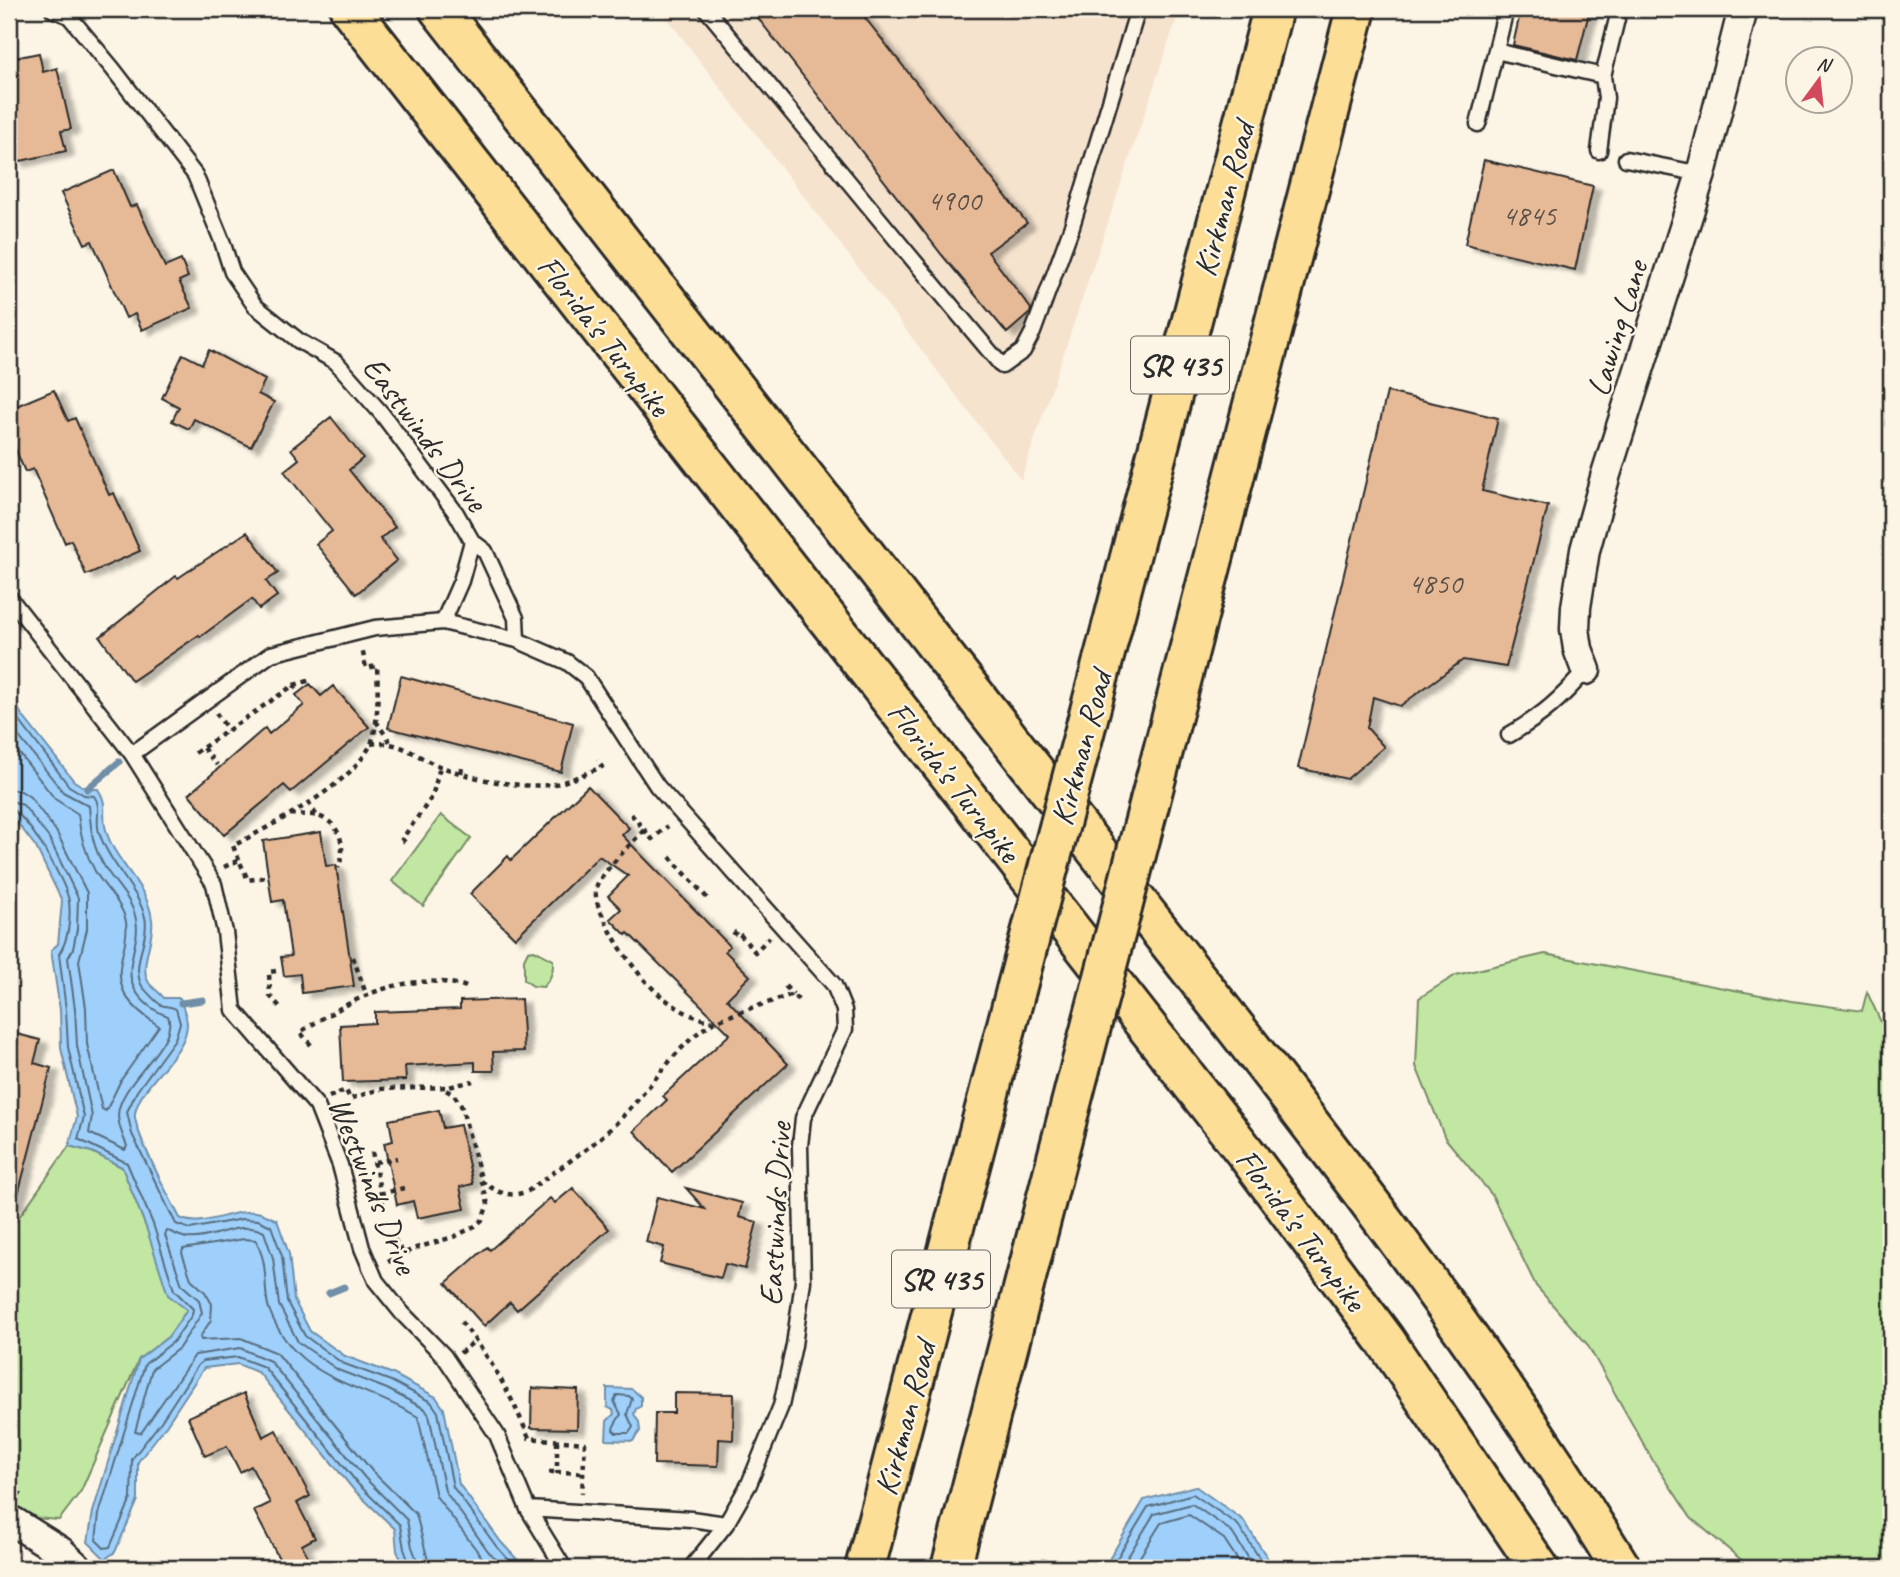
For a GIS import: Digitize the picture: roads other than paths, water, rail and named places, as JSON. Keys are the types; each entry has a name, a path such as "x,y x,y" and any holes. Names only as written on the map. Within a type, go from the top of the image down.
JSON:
{"main road":[{"name":"Florida's Turnpike","path":"350,9 1245,1152 1385,1340 1539,1568"},
{"name":"Florida's Turnpike","path":"439,9 1300,1110 1442,1300 1621,1568"},
{"name":"Kirkman Road","path":"866,1568 1273,9"},
{"name":"SR 435","path":"951,1568 1356,9"}],"street":[{"name":"Lawing Lane","path":"1586,670 1578,649 1575,629 1585,550 1605,474 1701,174 1743,9"},
{"path":"9,1519 60,1551 78,1568"}],"lane":[{"name":"Eastwinds Drive","path":"52,9 69,16 195,175 232,272 255,306 299,341 336,362 382,414 456,513 472,541 485,551 516,618 517,640"},
{"path":"706,9 843,173 893,238 1002,366 1023,351 1033,332 1072,226 1138,9"},
{"path":"1478,124 1506,9"},
{"path":"1599,151 1606,98 1602,76 1617,19"},
{"path":"1496,51 1602,76"},
{"path":"1626,159 1701,174"},
{"name":"Eastwinds Drive","path":"472,541 461,581 443,622 517,640 567,662 586,677 657,786 834,985 844,1010 845,1028 803,1118 800,1146 803,1280 794,1345 783,1394 749,1484 726,1524 691,1568"},
{"name":"Westwinds Drive","path":"9,597 131,754 214,884 225,932 234,1010 317,1106 340,1165 362,1248 376,1281 402,1313 444,1356 497,1435 528,1508 564,1568"},
{"path":"131,754 271,654 375,628 443,622"},
{"path":"1509,736 1541,717 1586,670"},
{"path":"528,1508 691,1519 726,1524"}],"water":[{"path":"9,693 22,715 74,781 87,789 98,789 104,805 110,842 145,896 149,908 152,927 146,976 149,983 164,998 180,998 187,1024 185,1035 180,1047 146,1090 135,1113 146,1149 180,1218 199,1221 251,1212 277,1220 289,1254 294,1300 310,1331 345,1356 393,1374 436,1397 444,1409 459,1484 501,1542 525,1568 405,1568 397,1551 395,1529 353,1489 259,1373 238,1364 204,1368 138,1462 138,1500 115,1552 105,1559 88,1542 93,1512 139,1359 168,1337 187,1310 168,1295 146,1227 122,1167 92,1152 69,1146 77,1117 61,1048 60,1010 51,950 58,944 62,901 36,847 9,812"},
{"path":"607,1388 632,1389 641,1397 641,1406 634,1414 640,1431 633,1441 606,1440 607,1421 614,1414 613,1410 607,1407"},
{"path":"1195,1486 1243,1520 1274,1568 1104,1568 1144,1500"}],"waterway":[{"path":"87,789 119,762"},
{"path":"181,1003 203,1000"},
{"path":"329,1293 344,1287"}]}
